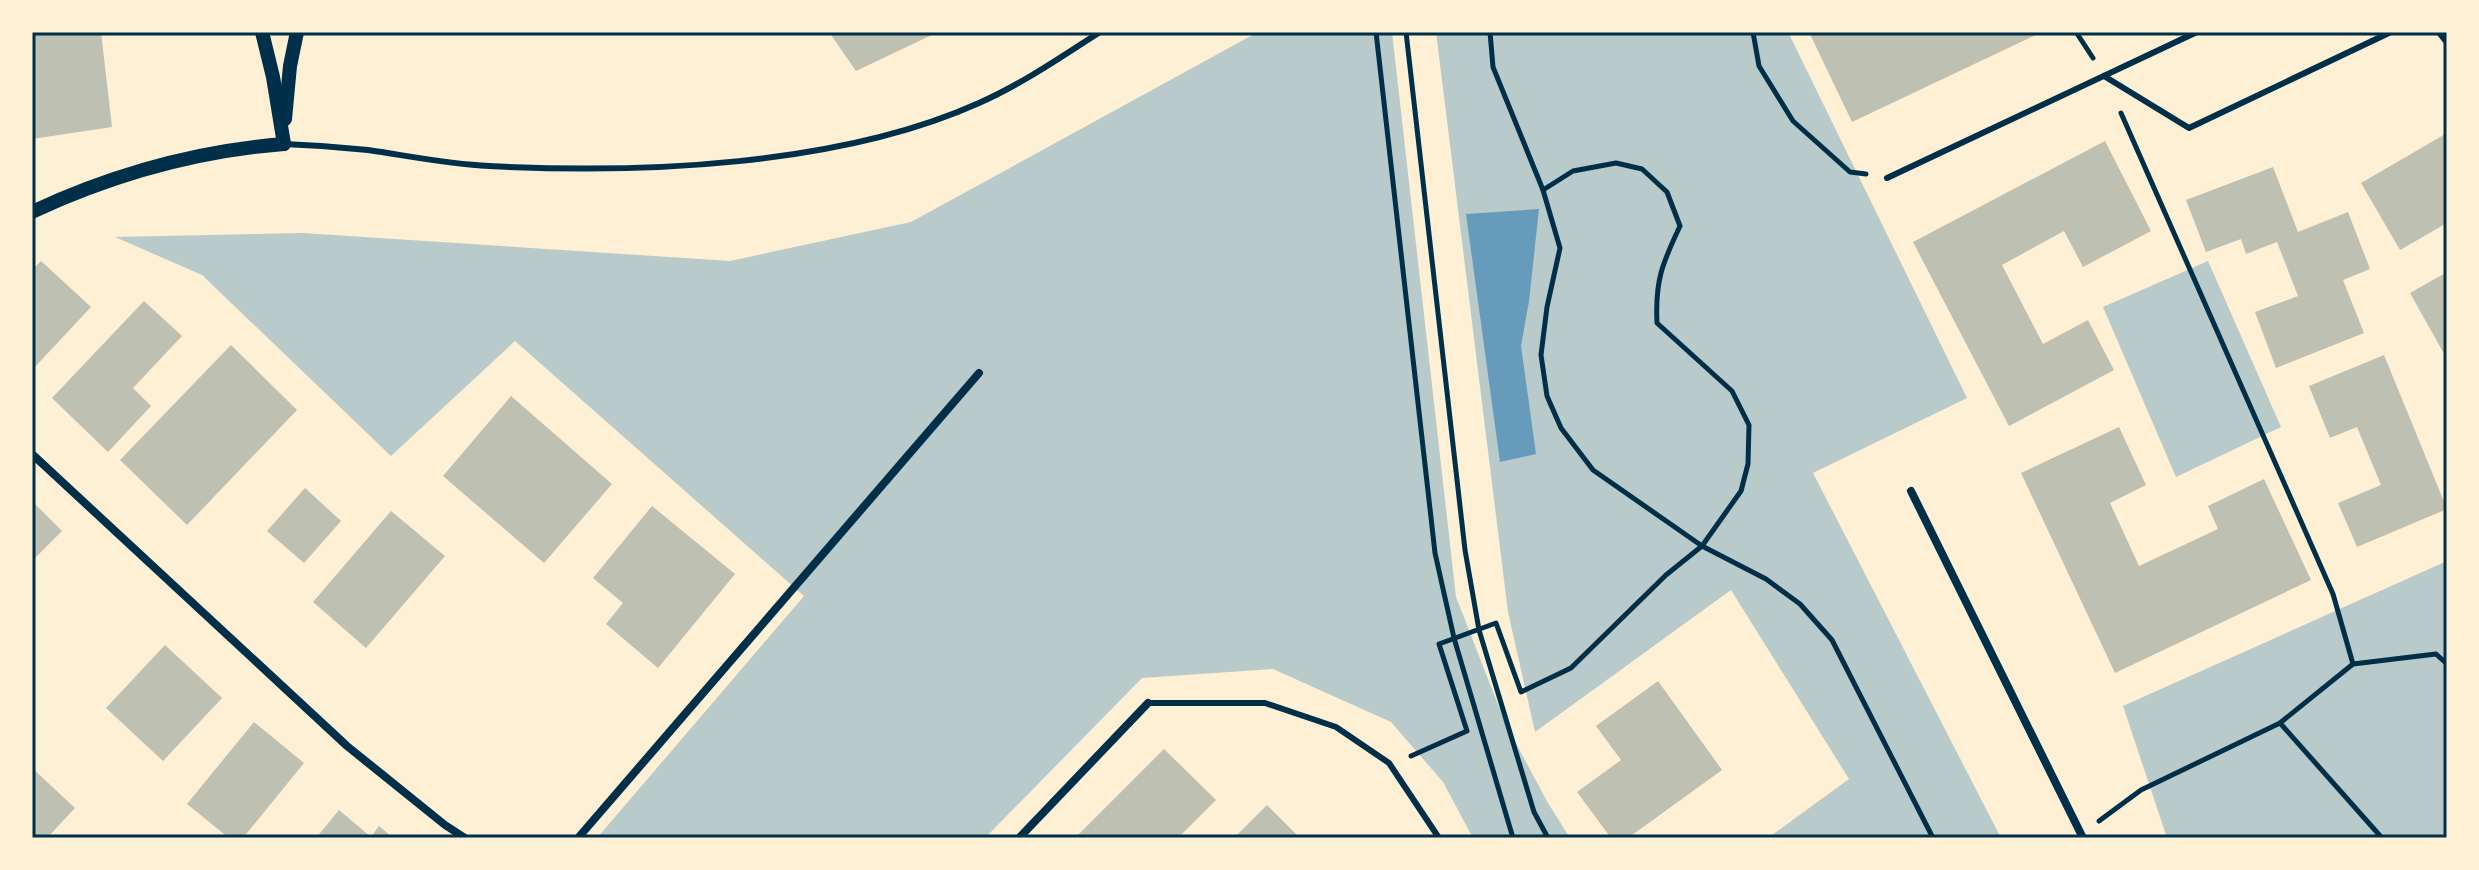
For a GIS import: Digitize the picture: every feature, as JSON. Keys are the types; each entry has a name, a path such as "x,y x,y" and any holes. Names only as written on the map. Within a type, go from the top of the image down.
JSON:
{"street":[{"path":"262,32 284,144"},
{"path":"284,144 290,66 297,32"},
{"path":"2440,32 2447,41"},
{"path":"32,212 159,165 241,147 284,144"},
{"path":"578,838 979,373"},
{"path":"32,454 347,746 465,838"},
{"path":"1911,491 2082,836"},
{"path":"1019,838 1148,703"}],"lane":[{"path":"284,144 368,150 487,166 563,168 665,167 841,147 904,130 978,103 1038,72 1100,32"},
{"path":"1887,178 2197,32"},
{"path":"2104,76 2189,128 2391,32"},
{"path":"1148,703 1265,703 1336,727 1389,763 1439,838"}],"path":[{"path":"1376,32 1435,553 1454,638 1513,838"},
{"path":"1406,32 1465,550 1479,630 1534,812 1548,838"},
{"path":"1490,32 1493,67 1543,190 1560,248 1547,307 1541,355 1547,396 1561,428 1593,470 1702,546 1766,579 1800,604 1832,640 1933,838"},
{"path":"1753,32 1759,66 1793,121 1850,172 1887,178"},
{"path":"2076,32 2104,76 2333,594 2353,664"},
{"path":"1389,763 1428,750 1467,731 1439,644 1496,623 1521,692 1571,668 1666,575 1702,546 1741,491 1748,464 1749,425 1732,391 1657,323 1656,294 1662,264 1680,226 1667,192 1642,169 1616,163 1573,171 1543,190"},
{"path":"2082,836 2141,790 2280,723 2353,664 2436,654 2447,664"},
{"path":"2280,723 2382,838"}],"shaded area":[{"path":"1258,32 1392,32 1456,597 1506,725 1570,838 1473,838 1443,782 1391,722 1273,669 1142,678 985,838 597,838 804,596 515,341 391,456 202,275 115,237 302,233 730,261 911,222"},
{"path":"1436,32 1788,32 1967,398 1813,473 2001,838 1768,838 1849,779 1731,590 1535,732 1508,612"},
{"path":"2208,261 2281,427 2176,477 2103,307"},
{"path":"2447,561 2447,838 2167,838 2123,706"}],"water":[{"path":"1539,209 1521,346 1536,454 1500,462 1466,214"}],"building":[{"path":"32,32 101,32 112,127 32,139"},
{"path":"829,32 938,32 856,71"},
{"path":"1809,32 2042,32 1852,122"},
{"path":"2447,133 2447,223 2400,250 2361,183"},
{"path":"2105,141 2151,231 2083,267 2064,231 2002,265 2043,344 2088,320 2114,370 2009,426 1913,242"},
{"path":"2273,167 2298,232 2348,212 2370,269 2343,280 2364,333 2276,368 2255,312 2298,296 2277,242 2246,254 2241,239 2206,252 2186,200"},
{"path":"41,261 91,307 32,370 32,270"},
{"path":"2447,272 2447,359 2410,293"},
{"path":"144,301 182,336 133,388 151,406 108,452 52,398"},
{"path":"231,345 297,410 187,525 120,460"},
{"path":"2384,355 2447,509 2357,547 2338,503 2381,485 2357,427 2330,438 2309,386"},
{"path":"511,396 612,484 544,563 443,476"},
{"path":"2119,427 2146,485 2110,503 2139,566 2218,529 2208,506 2264,479 2311,580 2115,673 2021,473"},
{"path":"305,488 341,521 304,563 267,531"},
{"path":"32,501 62,531 32,561"},
{"path":"652,506 735,574 658,668 606,624 623,603 593,578"},
{"path":"391,511 445,556 366,648 313,602"},
{"path":"165,645 222,698 163,761 106,708"},
{"path":"1658,681 1722,770 1628,838 1611,838 1577,792 1621,760 1596,726"},
{"path":"254,722 304,763 243,838 229,838 187,804"},
{"path":"1164,749 1216,800 1178,838 1075,838"},
{"path":"32,768 75,808 47,838 32,838"},
{"path":"1267,805 1300,838 1234,838"},
{"path":"339,810 371,837 379,826 393,838 316,838"}]}
